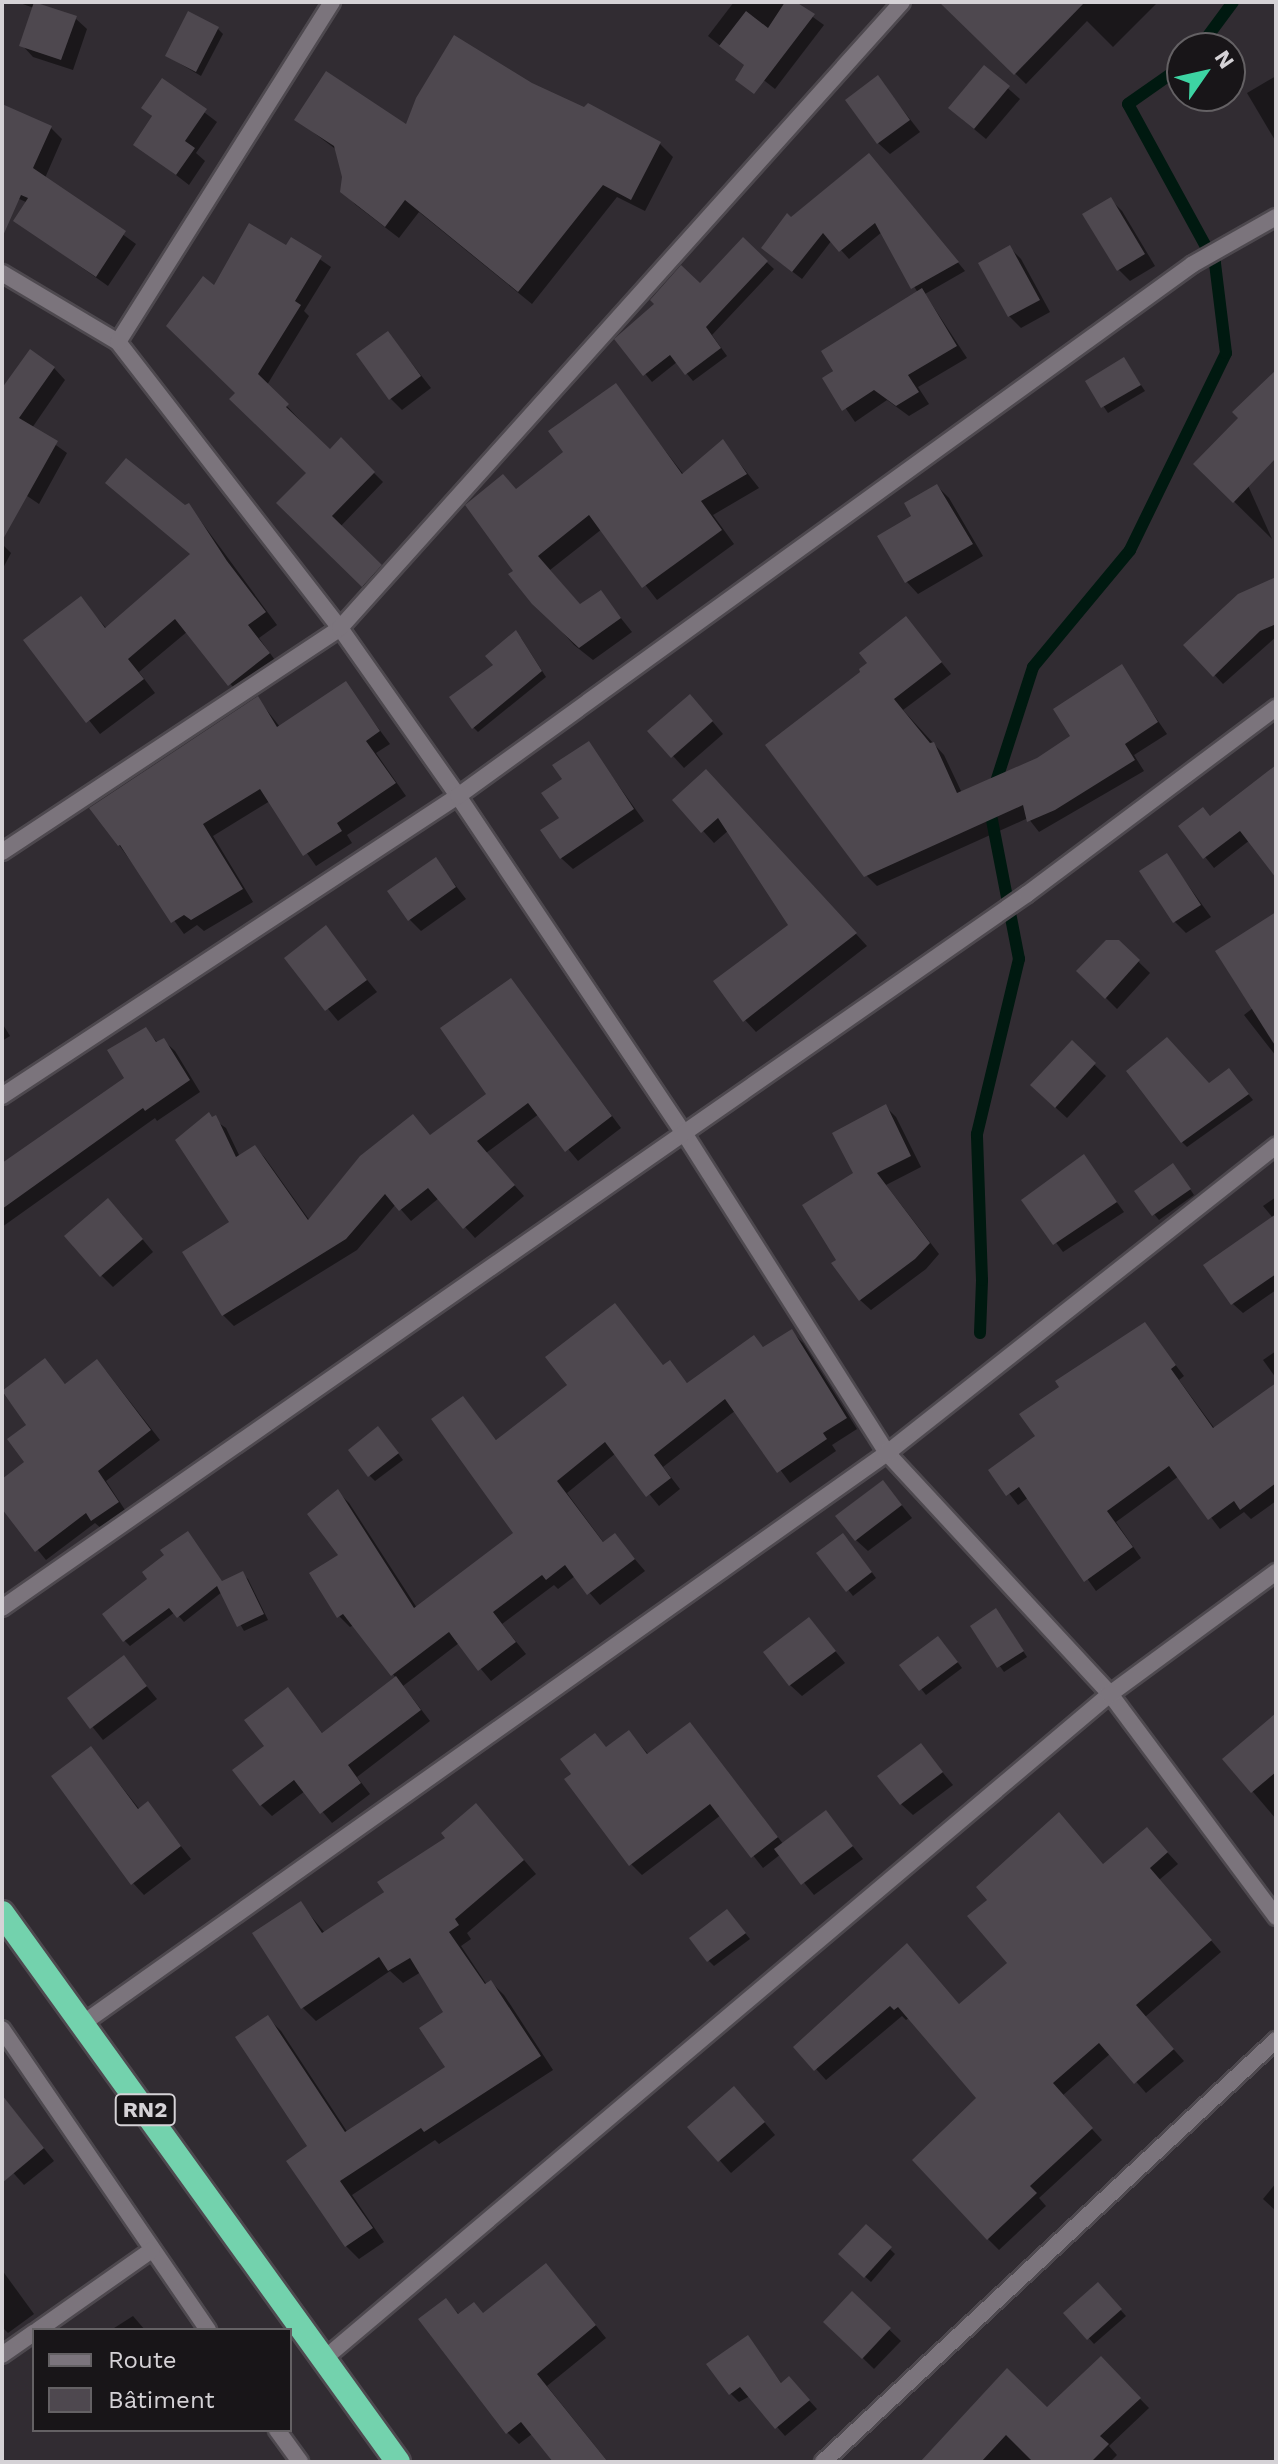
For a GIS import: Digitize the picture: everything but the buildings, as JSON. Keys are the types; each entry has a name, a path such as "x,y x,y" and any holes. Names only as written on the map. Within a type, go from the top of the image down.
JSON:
{"highway":[{"name":"RN2","path":"2,1913 398,2462"}],"street":[{"path":"118,342 332,2"},
{"path":"2,852 340,628 902,2"},
{"path":"2,1096 458,796 1193,264 1276,217"},
{"path":"2,273 118,342 340,628 458,796 684,1133 887,1453 1110,1694 1276,1917"},
{"path":"2,1608 1027,894 1276,708"},
{"path":"82,2024 887,1453 1276,1146"},
{"path":"325,2358 1110,1694 1276,1572"},
{"path":"2,2029 207,2328"},
{"path":"823,2462 1276,2040"},
{"path":"40,2328 152,2250"},
{"path":"2,2355 32,2334"},
{"path":"278,2432 300,2462"}],"waterway":[{"path":"1211,32 1233,2"},
{"path":"994,788 1033,667 1130,550 1226,353 1215,263 1128,104 1166,77"},
{"path":"980,1333 982,1280 977,1134 1019,959 989,805"}]}
